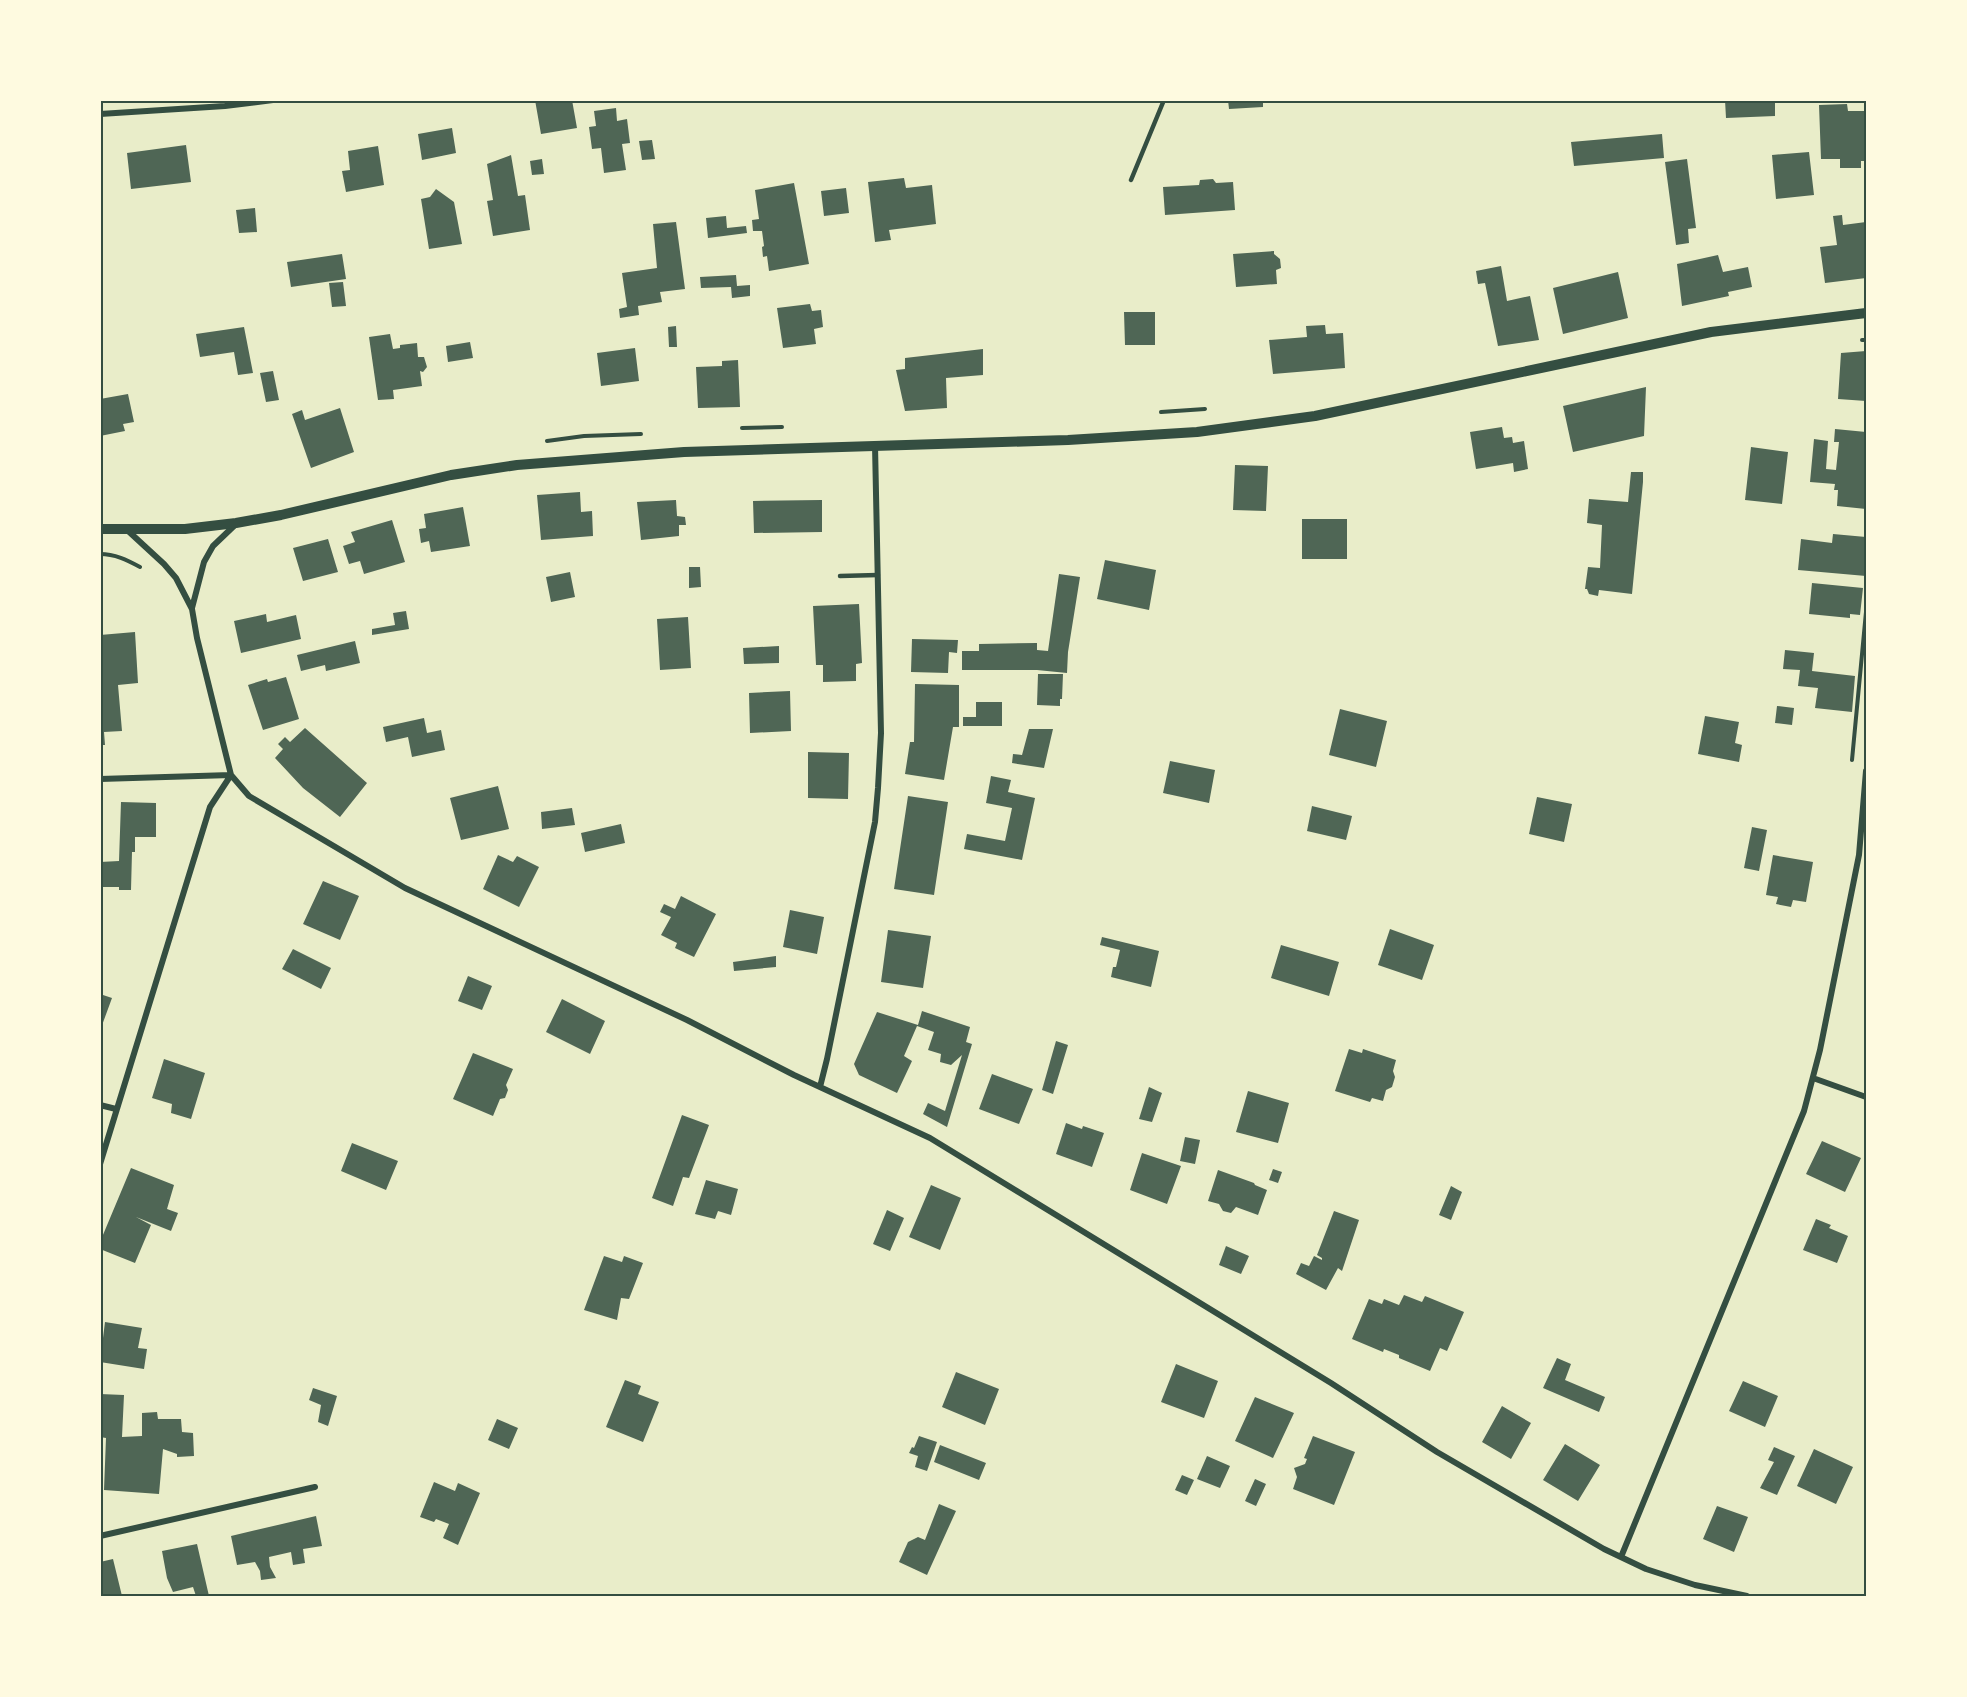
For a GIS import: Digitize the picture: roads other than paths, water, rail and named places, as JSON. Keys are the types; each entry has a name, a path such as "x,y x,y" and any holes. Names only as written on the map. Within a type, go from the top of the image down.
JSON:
{"street":[{"path":"100,114 225,106 273,100"},
{"path":"100,529 185,529 236,524 452,475 517,465 684,452 1068,440 1197,432 1315,416 1711,333 1866,313"},
{"path":"820,1087 875,822 879,788 881,733 875,445"},
{"path":"192,609 204,562 213,546 236,524"},
{"path":"125,529 165,564 176,578 192,609 231,775 249,796 405,888 687,1020 820,1087 930,1138 1331,1383 1437,1452 1604,1549 1646,1569 1695,1585 1746,1596"},
{"path":"1621,1557 1804,1111 1822,1039 1859,855 1866,771"},
{"path":"100,778 231,775"},
{"path":"100,1164 210,807 231,775"},
{"path":"1813,1078 1866,1097"},
{"path":"100,1105 116,1109"},
{"path":"100,1536 315,1487"}],"lane":[{"path":"1131,180 1164,100"},
{"path":"840,576 878,575"}]}
